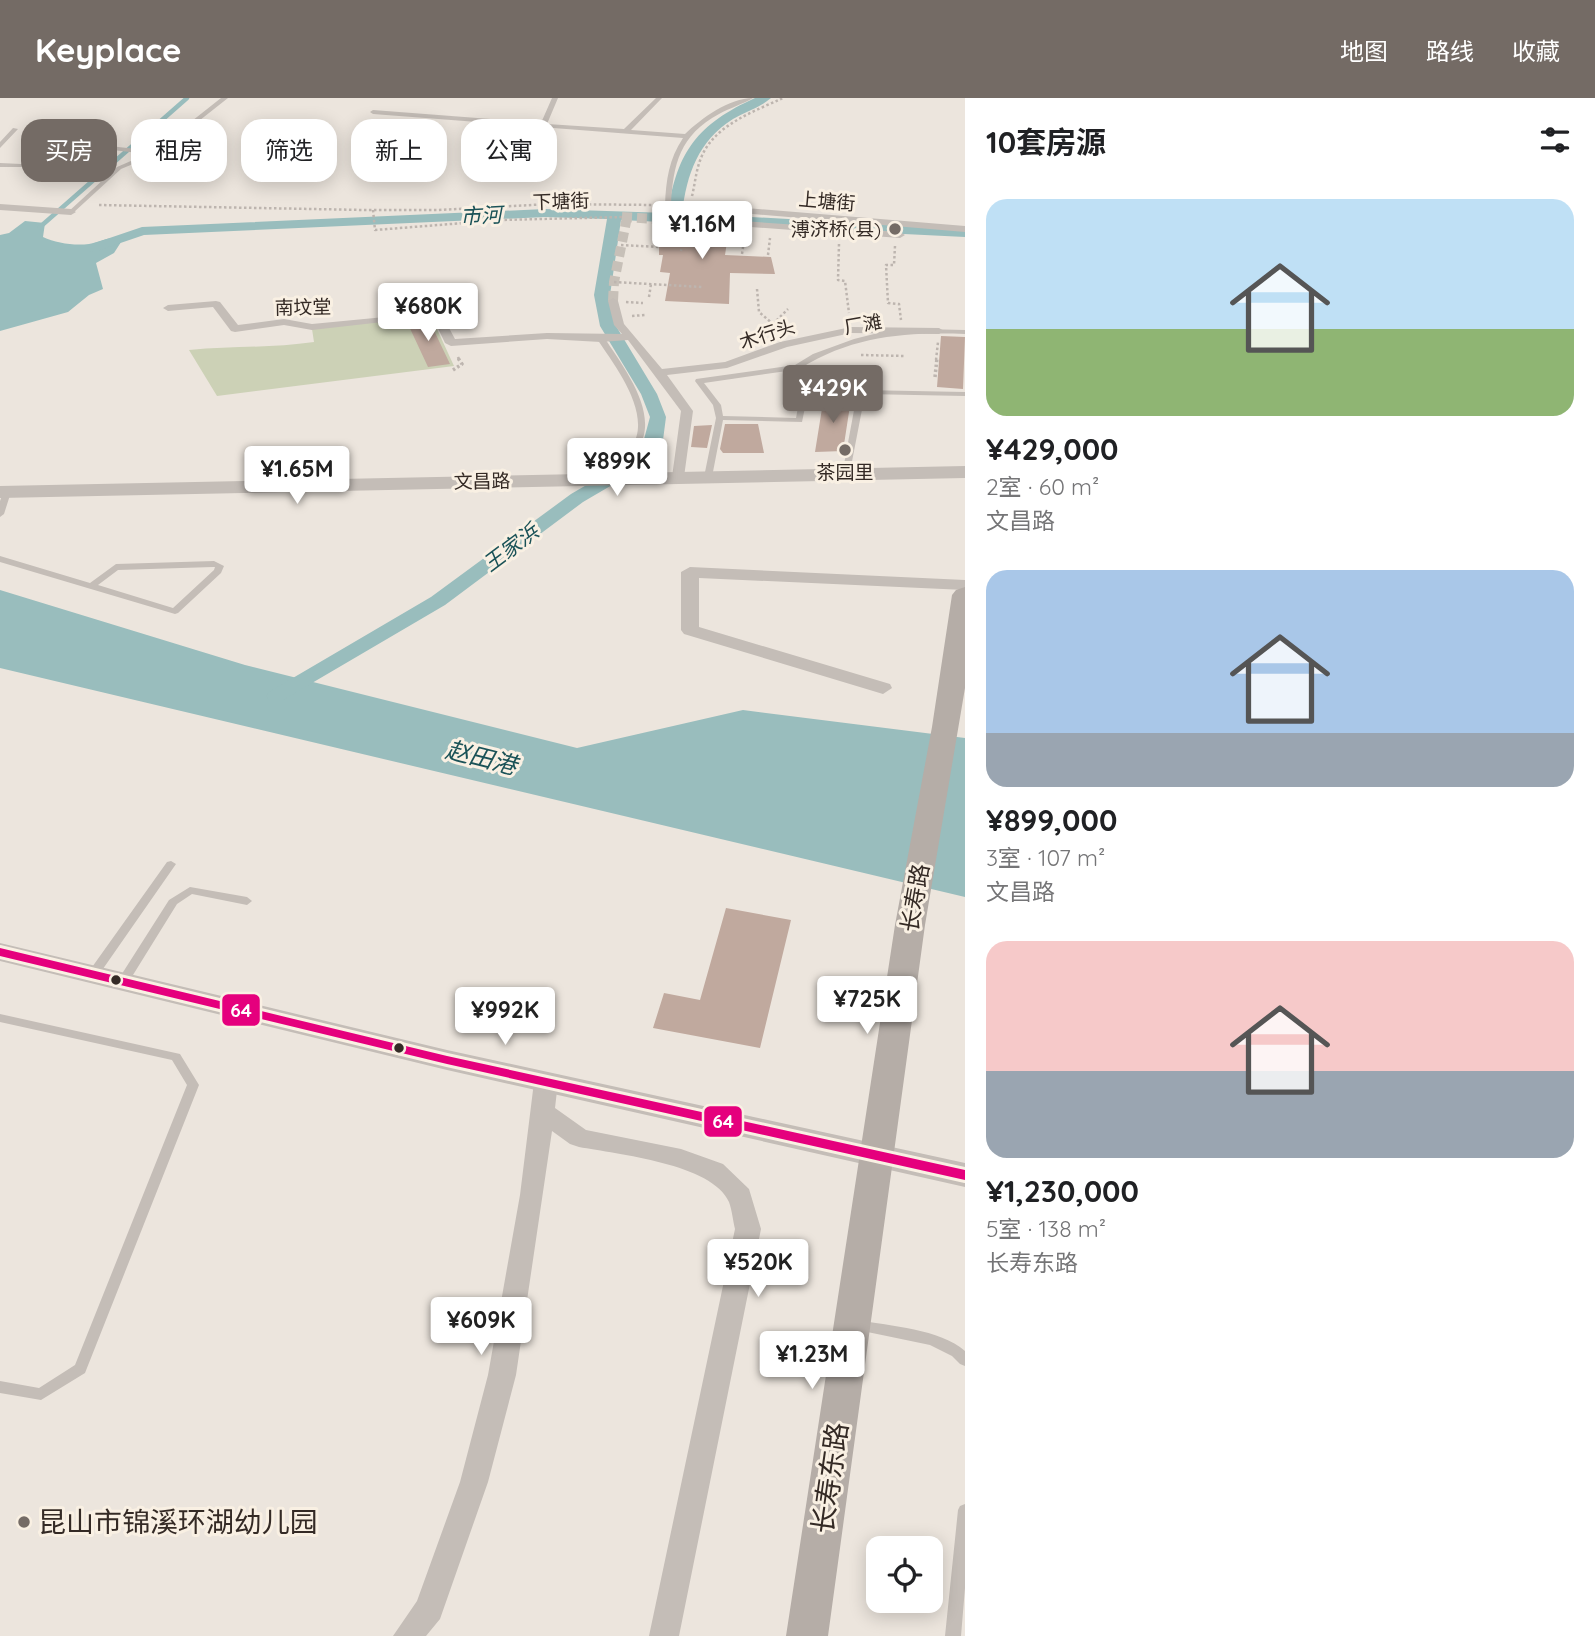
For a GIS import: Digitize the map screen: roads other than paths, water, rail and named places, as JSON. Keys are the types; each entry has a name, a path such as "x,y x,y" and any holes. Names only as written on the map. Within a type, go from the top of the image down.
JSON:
{"main road":[{"name":"长寿路","path":"876,1154 910,925 946,727 965,595"},
{"name":"长寿东路","path":"807,1636 876,1154"}],"street":[{"name":"上塘街","path":"687,206 895,229 965,229"},
{"path":"0,207 63,212"},
{"path":"741,224 839,233 895,229 965,238"},
{"path":"613,301 619,325 687,411 678,477"},
{"name":"南坟堂","path":"167,307 216,304 234,329 284,322 312,327 427,314 437,315 451,343 570,336 603,339"},
{"name":"木行头","path":"659,373 727,365 779,346 851,330 939,331"},
{"path":"603,339 628,337"},
{"name":"文昌路","path":"3,492 965,472"},
{"path":"883,688 690,630 690,572 965,585"},
{"path":"0,952 447,1060 965,1175"},
{"path":"408,1636 429,1609 434,1596 474,1482 502,1375 546,1082"},
{"path":"542,1111 579,1138 681,1158 714,1171 740,1196 748,1229 664,1636"}],"lane":[{"path":"198,119 225,98"},
{"path":"546,119 555,98"},
{"path":"627,130 659,98"},
{"path":"668,205 673,166 686,136 702,119 750,98"},
{"path":"373,112 473,119"},
{"path":"557,125 686,136"},
{"path":"0,146 15,129"},
{"path":"63,212 81,203 123,165 131,162"},
{"path":"0,165 21,166"},
{"name":"厂滩","path":"797,367 816,354 840,344 874,336 939,331 965,332"},
{"path":"827,335 840,344"},
{"path":"593,478 634,449 643,424 642,407 603,339"},
{"path":"708,477 720,418 717,405 699,381 797,367 805,391 799,420 720,418"},
{"path":"805,391 965,394"},
{"path":"846,475 861,393"},
{"path":"0,514 3,492"},
{"path":"0,559 175,611 218,571 220,566 116,567 92,586"},
{"path":"94,973 171,864"},
{"path":"124,980 173,902 190,890 247,901"},
{"path":"0,1017 176,1057 194,1085 80,1369 41,1394 0,1387"},
{"path":"852,1323 942,1343 960,1353 965,1360"},
{"path":"954,1636 965,1510"}],"water":[{"path":"25,221 45,223 43,237 65,244 83,245 110,238 123,239 114,253 96,263 103,289 89,295 68,312 0,331 0,235 9,233"},
{"name":"赵田港","path":"0,590 245,665 577,748 743,710 965,738 965,897 0,668"}],"waterway":[{"path":"40,227 187,98"},
{"path":"674,217 683,173 699,142 725,118 765,98"},
{"name":"市河","path":"94,248 142,231 545,213 615,215"},
{"name":"王家浜","path":"276,696 438,601 577,498 647,457 654,440 658,417 649,394 608,326 602,295 615,215"},
{"name":"市河","path":"615,215 674,217"},
{"name":"市河","path":"674,217 965,233"}],"tunnel":[{"path":"622,217 627,217"},
{"path":"613,301 614,282 627,217"},
{"path":"627,217 741,224"}],"place":[{"name":"溥济桥(县)","path":"895,229"},
{"name":"茶园里","path":"845,450"},
{"name":"昆山市锦溪环湖幼儿园","path":"24,1522"}]}
